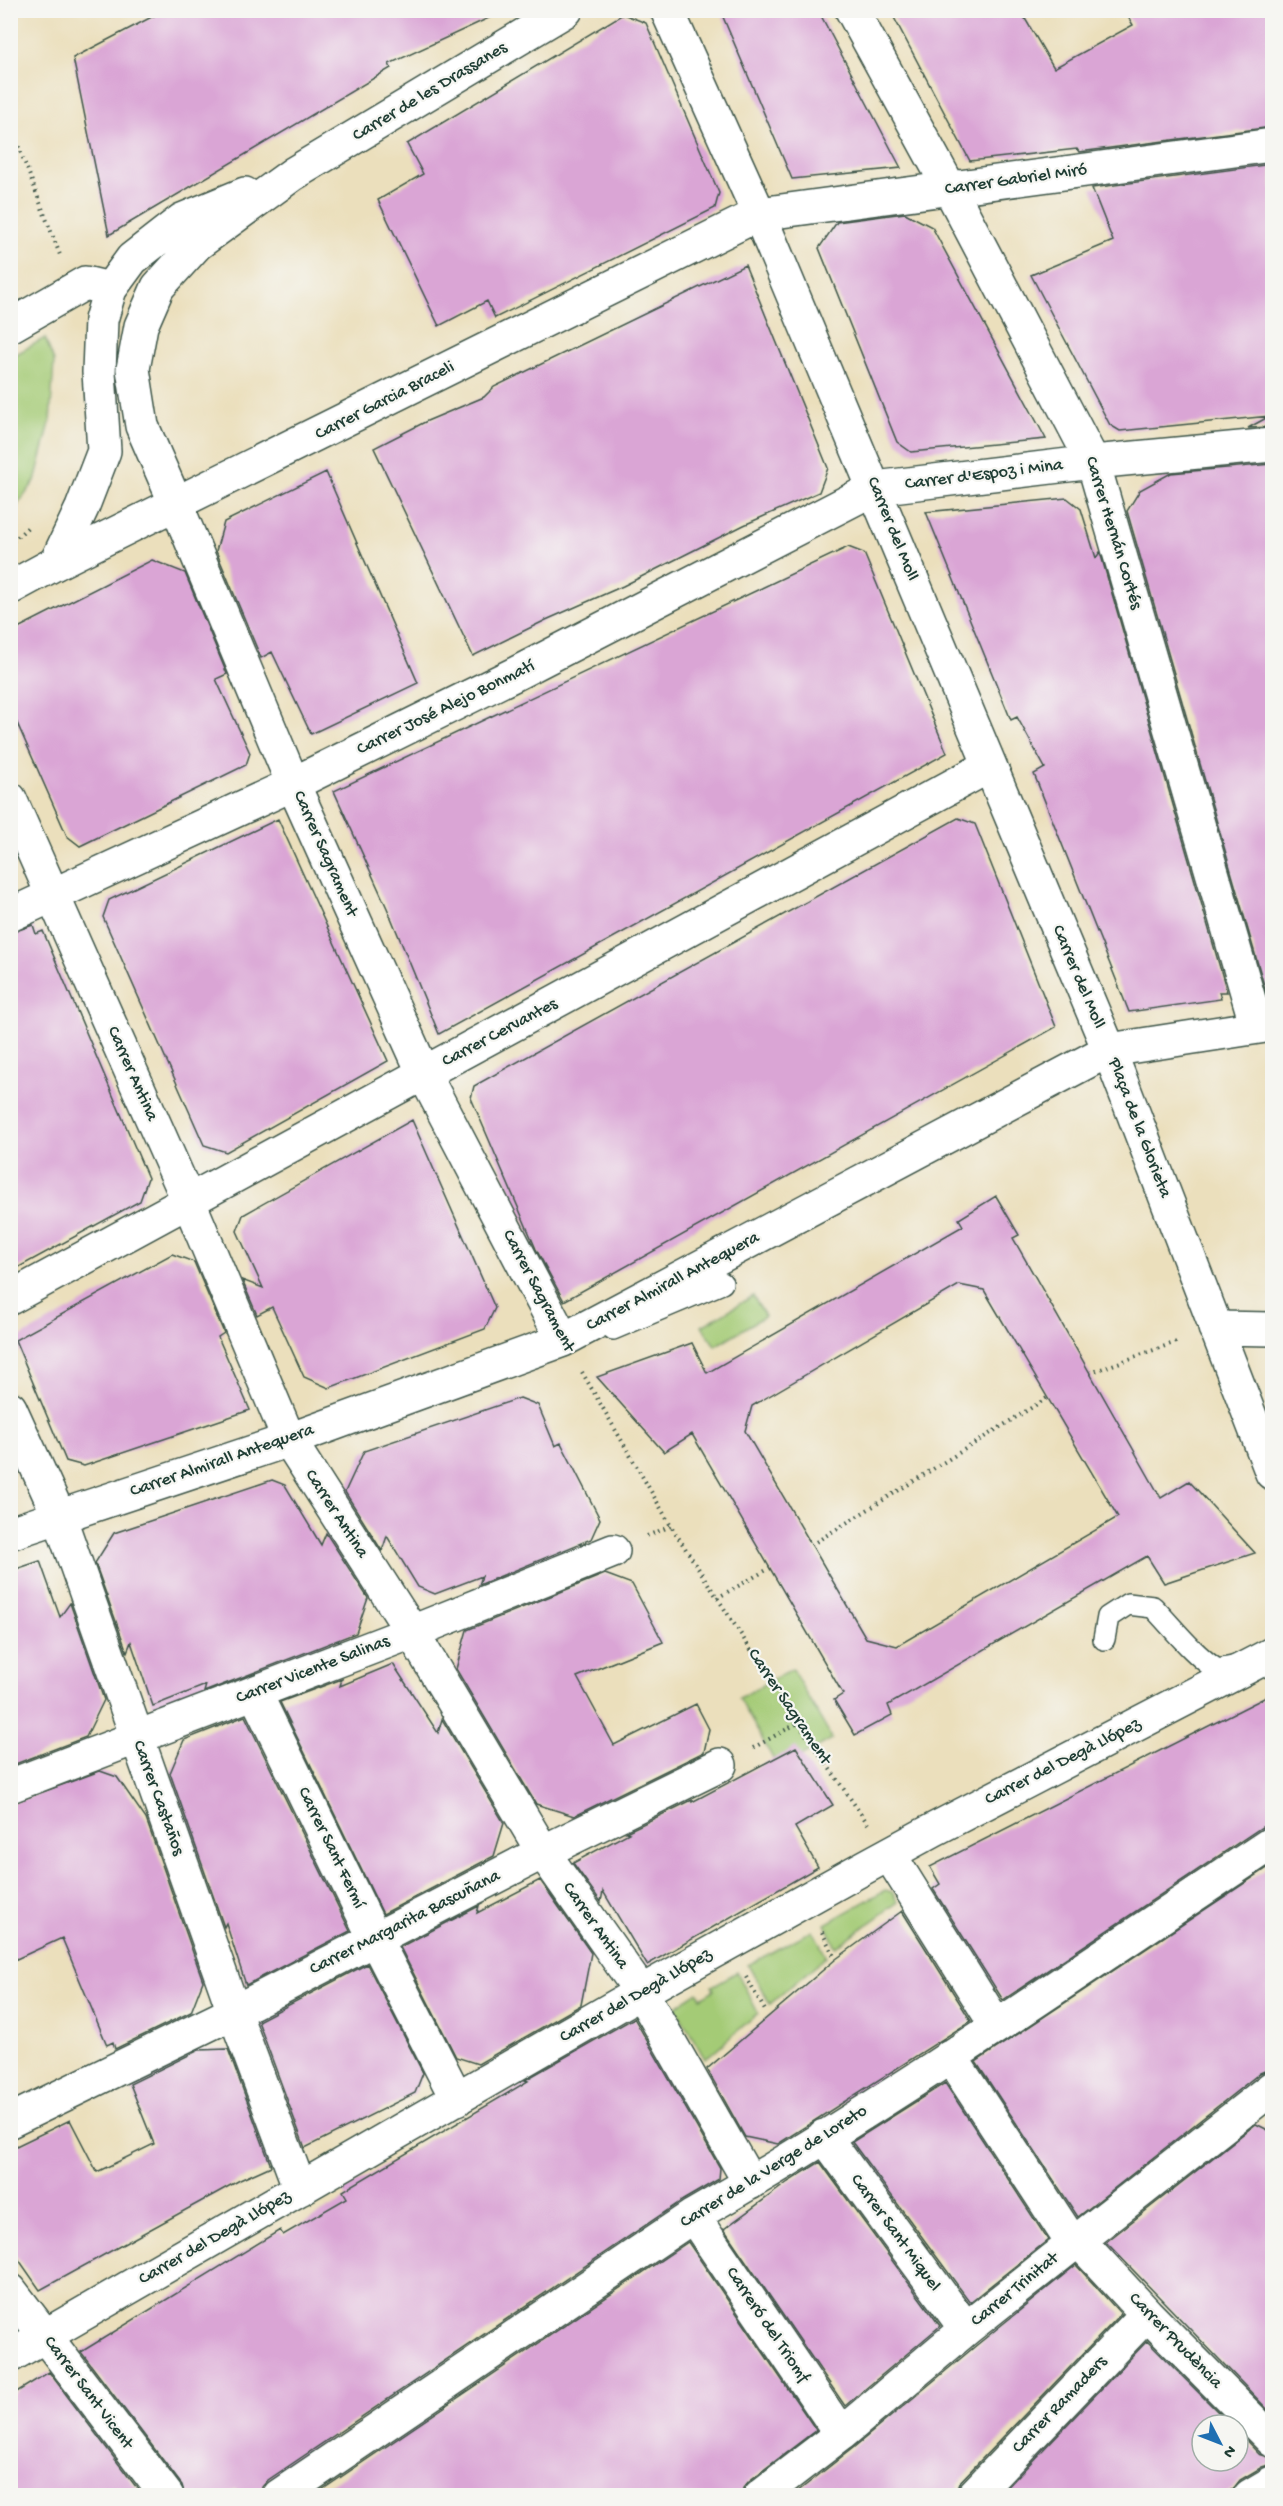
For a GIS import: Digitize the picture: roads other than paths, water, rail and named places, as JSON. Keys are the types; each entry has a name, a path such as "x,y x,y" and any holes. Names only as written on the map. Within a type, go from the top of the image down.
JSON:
{"street":[{"name":"Carrer de les Drassanes","path":"176,504 142,426 134,369 141,326 158,287 197,244 293,174 566,10"},
{"name":"Carrer del Moll","path":"667,10 759,214 1109,1050"},
{"name":"Carrer Hernán Cortés","path":"852,10 950,189 1093,462 1265,1026"},
{"name":"Carrer Gabriel Miró","path":"759,214 1272,145"},
{"name":"Carrer de les Drassanes","path":"56,563 82,508 104,452 99,372 101,320 110,289 132,259 182,220 293,174"},
{"name":"Carrer Garcia Braceli","path":"10,588 56,563 759,214"},
{"path":"10,326 85,284 110,289"},
{"name":"Carrer d'Espoz i Mina","path":"875,488 1093,462 1272,445"},
{"name":"Carrer José Alejo Bonmatí","path":"10,915 293,784 513,675 875,488"},
{"name":"Carrer Sagrament","path":"176,504 293,784 424,1074 563,1340"},
{"name":"Carrer Cervantes","path":"10,1298 989,766"},
{"name":"Carrer Antina","path":"10,799 189,1202 289,1440 412,1632 543,1852 641,1992 750,2183"},
{"name":"Plaça de la Glorieta","path":"1265,1026 1109,1050 1272,1473"},
{"name":"Carrer Almirall Antequera","path":"10,1533 289,1440 563,1340 1109,1050"},
{"path":"1215,1328 1272,1329"},
{"name":"Carrer Castaños","path":"10,1408 59,1516 234,2012 300,2189"},
{"name":"Carrer Vicente Salinas","path":"10,1786 412,1632 613,1551"},
{"name":"Carrer del Degà Llópez","path":"10,2356 641,1992 889,1854 1263,1659"},
{"name":"Carrer Sant Fermí","path":"255,1693 375,1939 457,2099"},
{"name":"Carrer Margarita Bascuñana","path":"10,2121 234,2012 543,1852 720,1765"},
{"name":"Carrer de la Verge de Loreto","path":"279,2496 693,2216 750,2183 950,2056 1272,1843"},
{"path":"889,1854 996,2025"},
{"name":"Carrer Prudència","path":"950,2056 1076,2242 1272,2440"},
{"name":"Carrer Trinitat","path":"760,2496 841,2434 966,2329 1272,2088"},
{"name":"Carrer Sant Miquel","path":"825,2136 966,2329"},
{"name":"Carreró del Triomf","path":"693,2216 841,2434"},
{"name":"Carrer Sant Vicent","path":"10,2290 167,2496"},
{"name":"Carrer Ramaders","path":"973,2496 1147,2314"},
{"path":"1250,2496 1272,2482"}],"lane":[{"path":"563,1340 596,1337 722,1283"},
{"path":"1104,1639 1108,1617 1128,1604 1153,1607 1194,1654 1217,1670 1263,1659"}]}
